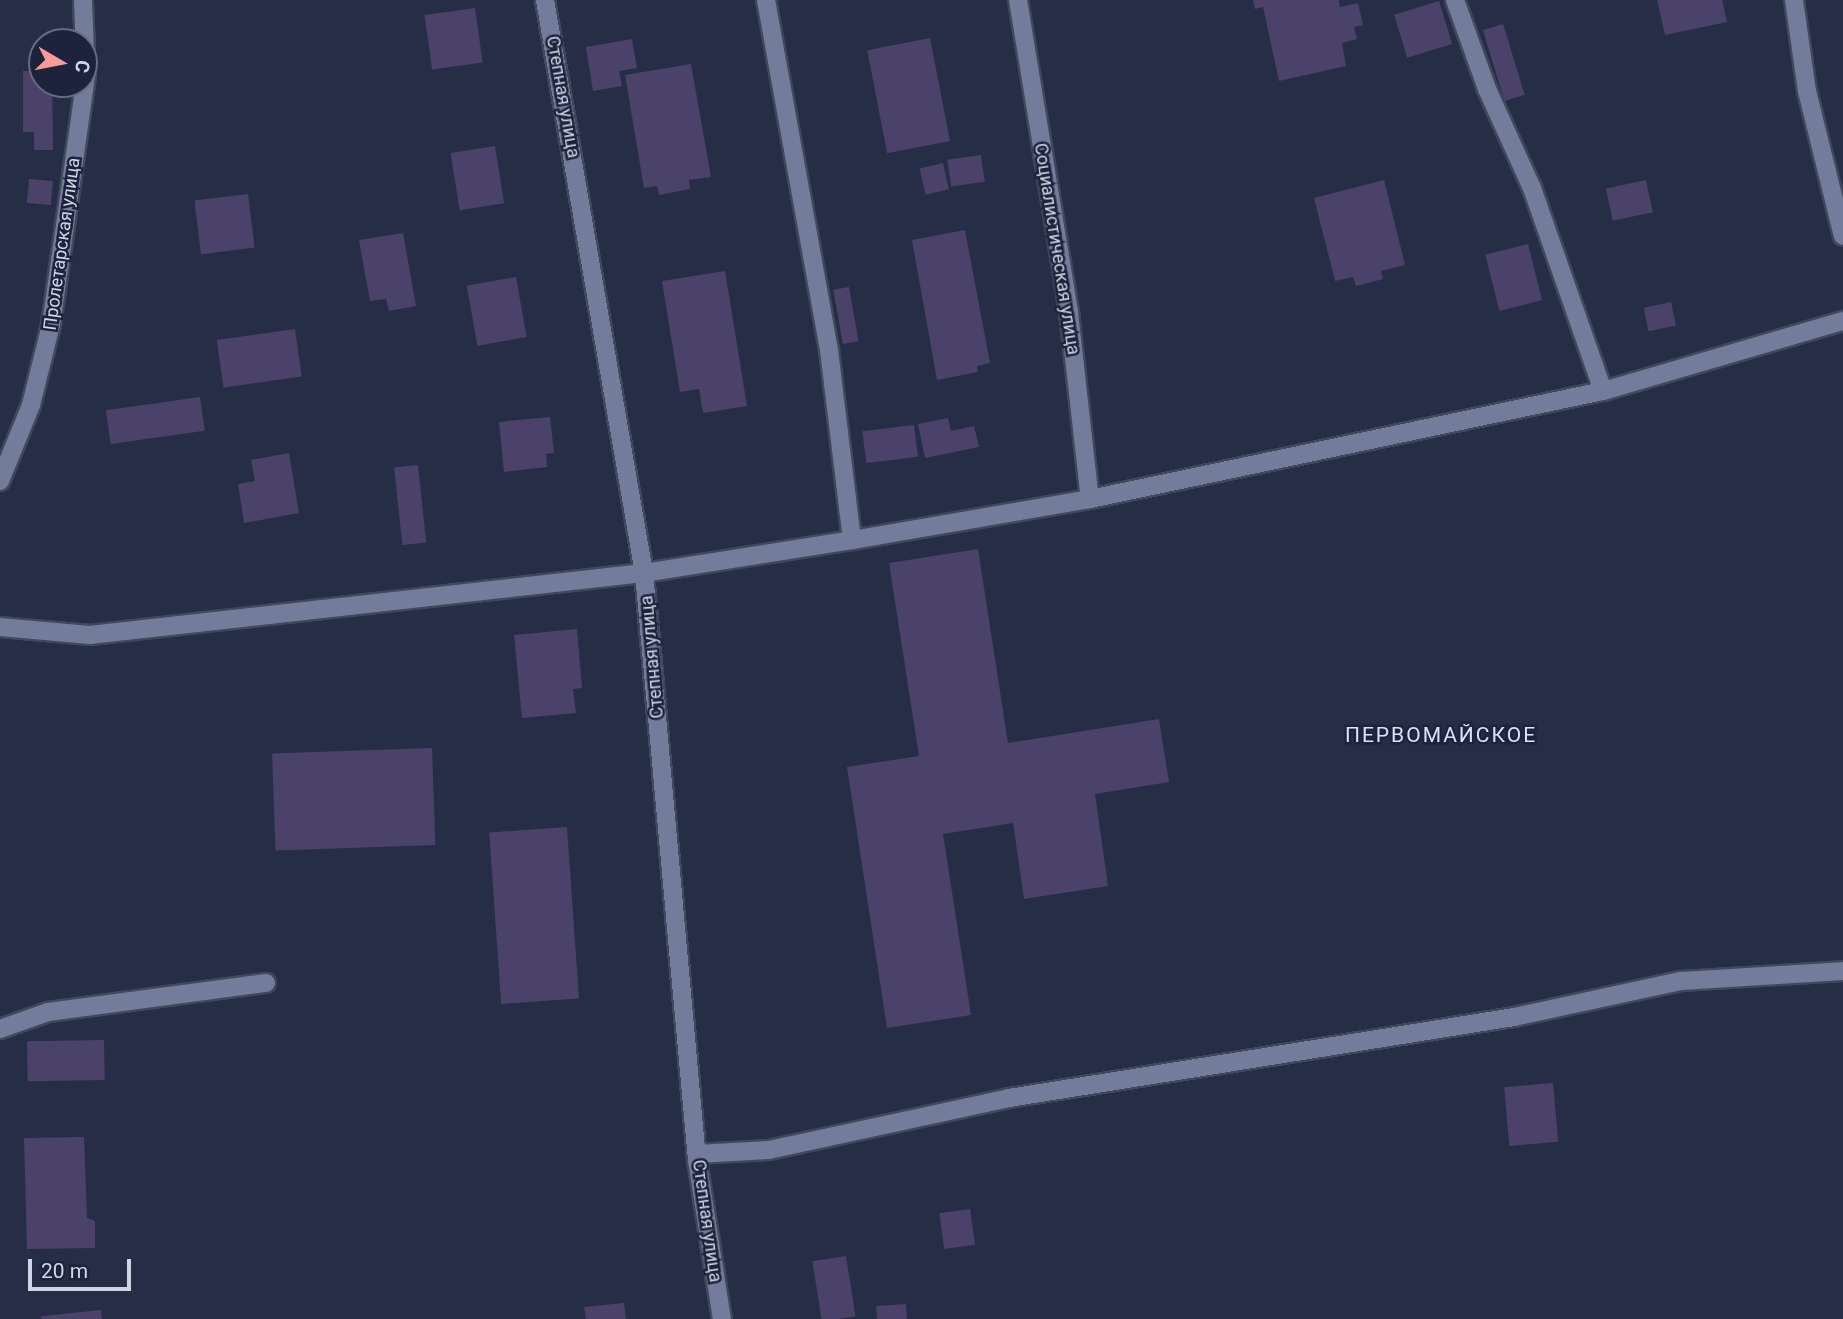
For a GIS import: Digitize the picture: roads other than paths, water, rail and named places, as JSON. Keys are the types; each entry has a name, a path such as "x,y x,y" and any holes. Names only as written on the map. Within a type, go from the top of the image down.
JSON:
{"street":[{"name":"Пролетарская улица","path":"0,481 31,405 51,325 86,76 83,0"},
{"name":"Степная улица","path":"545,0 644,573 697,1154 722,1319"},
{"path":"766,0 829,350 852,540"},
{"name":"Социалистическая улица","path":"1018,0 1069,313 1090,499"},
{"path":"1455,0 1505,132 1532,188 1603,391"},
{"path":"1794,0 1807,91 1843,236"},
{"path":"0,627 90,635 644,573 852,540 1090,499 1603,391 1843,321"},
{"path":"697,1154 769,1150 1009,1098 1514,1017 1681,981 1843,971"},
{"path":"0,1029 48,1012 266,984"}],"district":[{"name":"ПЕРВОМАЙСКОЕ","path":"1441,735"}]}
